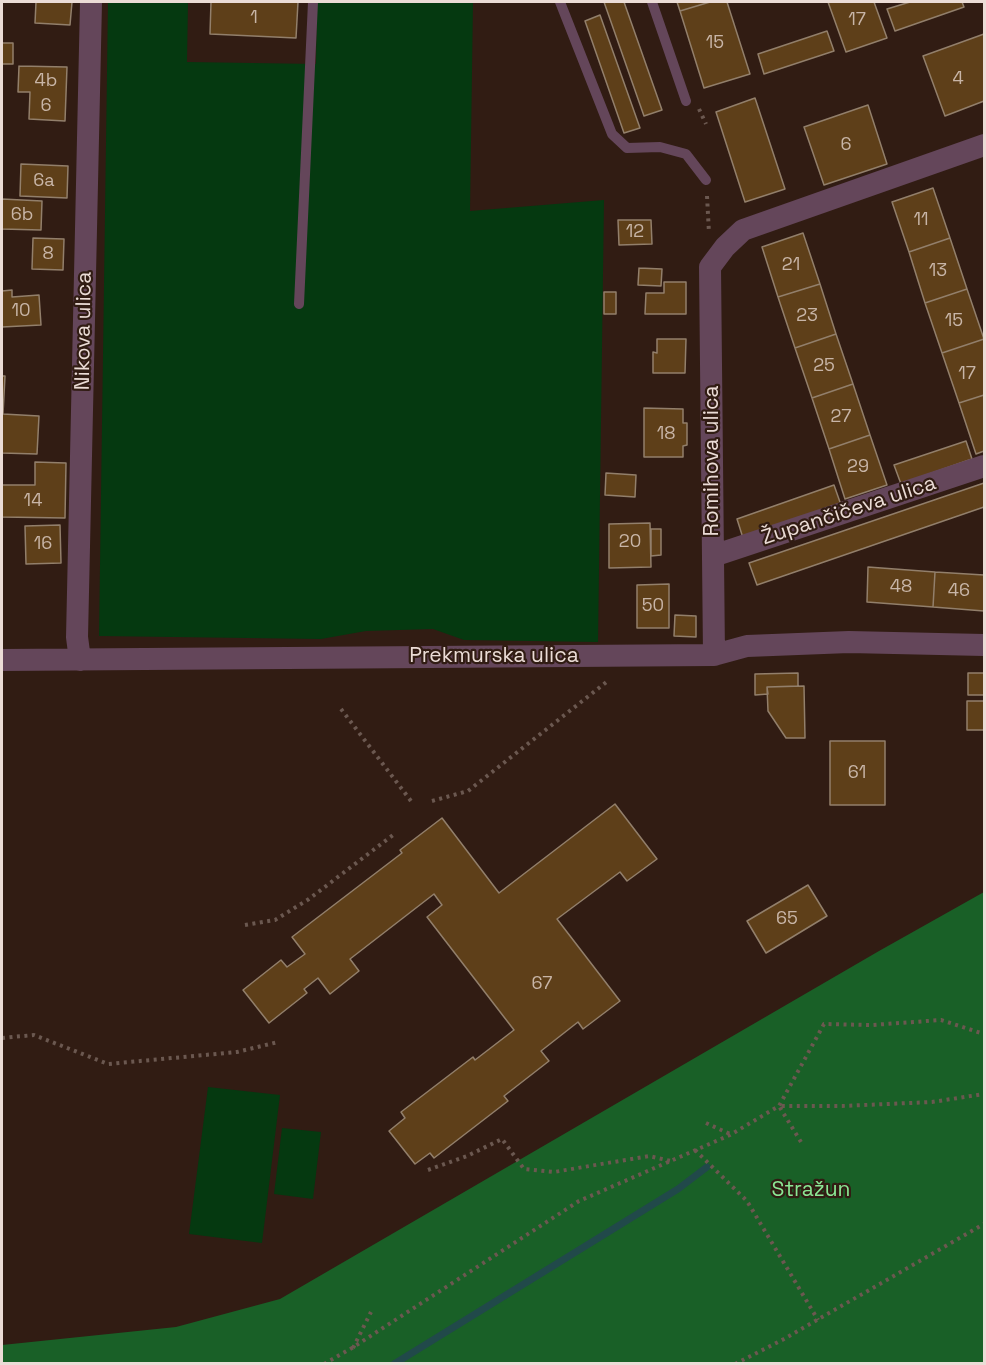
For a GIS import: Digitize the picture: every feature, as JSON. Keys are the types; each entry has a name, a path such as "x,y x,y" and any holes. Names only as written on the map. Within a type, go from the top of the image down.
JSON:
{"street":[{"name":"Nikova ulica","path":"80,660 77,637 91,2"},
{"path":"710,267 724,247 742,230 984,146"},
{"name":"Romihova ulica","path":"710,267 714,655"},
{"name":"Župančičeva ulica","path":"712,556 984,466"},
{"name":"Prekmurska ulica","path":"2,660 714,655 747,646 849,642 984,645"}],"lane":[{"path":"299,304 313,2"},
{"path":"560,2 612,134 627,148 660,147 686,154 706,180"},
{"path":"652,2 686,101"}],"path":[{"path":"706,180 710,267"},
{"path":"432,801 468,791 609,680"},
{"path":"341,709 411,801"},
{"path":"245,926 275,920 301,905 393,835"},
{"path":"779,1106 824,1024 872,1025 941,1020 984,1034"},
{"path":"2,1038 34,1035 108,1064 237,1052 278,1042"},
{"path":"324,1364 579,1201 730,1135 779,1106 932,1102 984,1094"},
{"path":"779,1106 801,1142"},
{"path":"706,1123 730,1135"},
{"path":"428,1170 467,1156 502,1139 524,1169 554,1172 648,1156 671,1161"},
{"path":"695,1150 747,1201 818,1320"},
{"path":"735,1364 818,1320 984,1224"},
{"path":"352,1348 371,1312"}],"green space":[{"path":"108,2 188,2 187,62 316,64 317,2 473,2 470,211 604,200 598,642 464,640 433,629 366,631 321,639 99,636"},
{"name":"Stražun","path":"984,892 984,1363 2,1363 2,1345 176,1327 280,1299"},
{"path":"208,1087 280,1095 262,1243 189,1234"},
{"path":"282,1128 321,1132 313,1199 274,1194"}],"building":[{"path":"36,2 72,2 70,25 35,23"},
{"path":"211,2 298,2 296,38 210,34"},
{"path":"604,2 624,2 662,110 644,116"},
{"path":"677,2 710,2 680,11"},
{"path":"710,2 727,2 750,74 704,88 680,11"},
{"path":"828,2 874,2 887,38 846,52"},
{"path":"910,2 962,2 964,7 895,31 887,9"},
{"path":"600,15 640,128 624,133 585,21"},
{"path":"827,31 834,51 764,74 758,54"},
{"path":"984,34 984,101 945,116 923,56"},
{"path":"2,43 13,43 13,64 2,64"},
{"path":"19,66 67,67 65,121 29,119 30,92 18,92"},
{"path":"755,98 785,189 745,202 716,112"},
{"path":"868,105 887,164 824,185 804,127"},
{"path":"21,164 68,166 67,198 20,196"},
{"path":"933,188 950,238 909,252 892,202"},
{"path":"2,199 42,201 41,230 2,229"},
{"path":"618,220 651,220 652,244 619,245"},
{"path":"803,233 820,284 778,297 762,247"},
{"path":"33,238 64,239 63,270 32,269"},
{"path":"950,238 967,289 925,303 909,252"},
{"path":"639,268 662,269 661,286 638,285"},
{"path":"664,282 686,282 686,314 645,314 646,293 664,293"},
{"path":"820,284 836,334 795,348 778,297"},
{"path":"967,289 984,339 942,353 925,303"},
{"path":"12,290 12,297 39,295 41,325 2,327 2,291"},
{"path":"604,292 616,292 616,314 604,314"},
{"path":"836,334 853,384 812,398 795,348"},
{"path":"657,339 686,339 685,373 653,373 653,352 657,353"},
{"path":"984,339 984,395 959,403 942,353"},
{"path":"2,376 5,376 3,414 39,416 37,454 2,453"},
{"path":"853,384 870,435 829,449 812,398"},
{"path":"984,395 984,451 976,454 959,403"},
{"path":"644,408 683,409 683,423 687,423 687,445 683,446 683,457 644,457"},
{"path":"870,435 887,485 845,499 829,449"},
{"path":"966,441 972,459 901,484 894,465"},
{"path":"35,462 66,463 65,518 2,517 2,485 35,485"},
{"path":"606,473 636,475 635,497 605,495"},
{"path":"984,483 984,507 757,585 749,563"},
{"path":"834,485 841,505 743,538 737,519"},
{"path":"650,523 651,567 609,568 609,524"},
{"path":"60,525 61,563 26,564 25,526"},
{"path":"651,529 661,529 661,555 651,556"},
{"path":"868,567 935,572 933,607 867,602"},
{"path":"935,572 984,575 984,611 933,607"},
{"path":"669,584 669,628 637,628 637,585"},
{"path":"675,615 696,616 696,637 674,636"},
{"path":"798,673 798,686 767,687 768,694 755,695 755,674"},
{"path":"968,673 984,673 984,695 968,695"},
{"path":"804,686 805,738 786,738 768,711 767,687"},
{"path":"967,701 984,701 984,730 967,730"},
{"path":"830,741 885,741 885,805 830,805"},
{"path":"615,804 657,859 627,881 620,872 557,919 620,1001 583,1029 578,1022 541,1051 549,1061 504,1096 508,1101 434,1158 430,1153 415,1164 389,1131 405,1118 401,1112 473,1057 475,1060 514,1030 427,917 442,905 434,894 350,959 359,971 330,994 318,978 304,989 307,993 269,1023 243,990 281,960 287,967 305,954 292,937 402,853 400,850 442,818 499,893"},
{"path":"808,885 827,916 766,953 747,921"}],"waterway":[{"path":"394,1364 678,1189 707,1167"}]}
